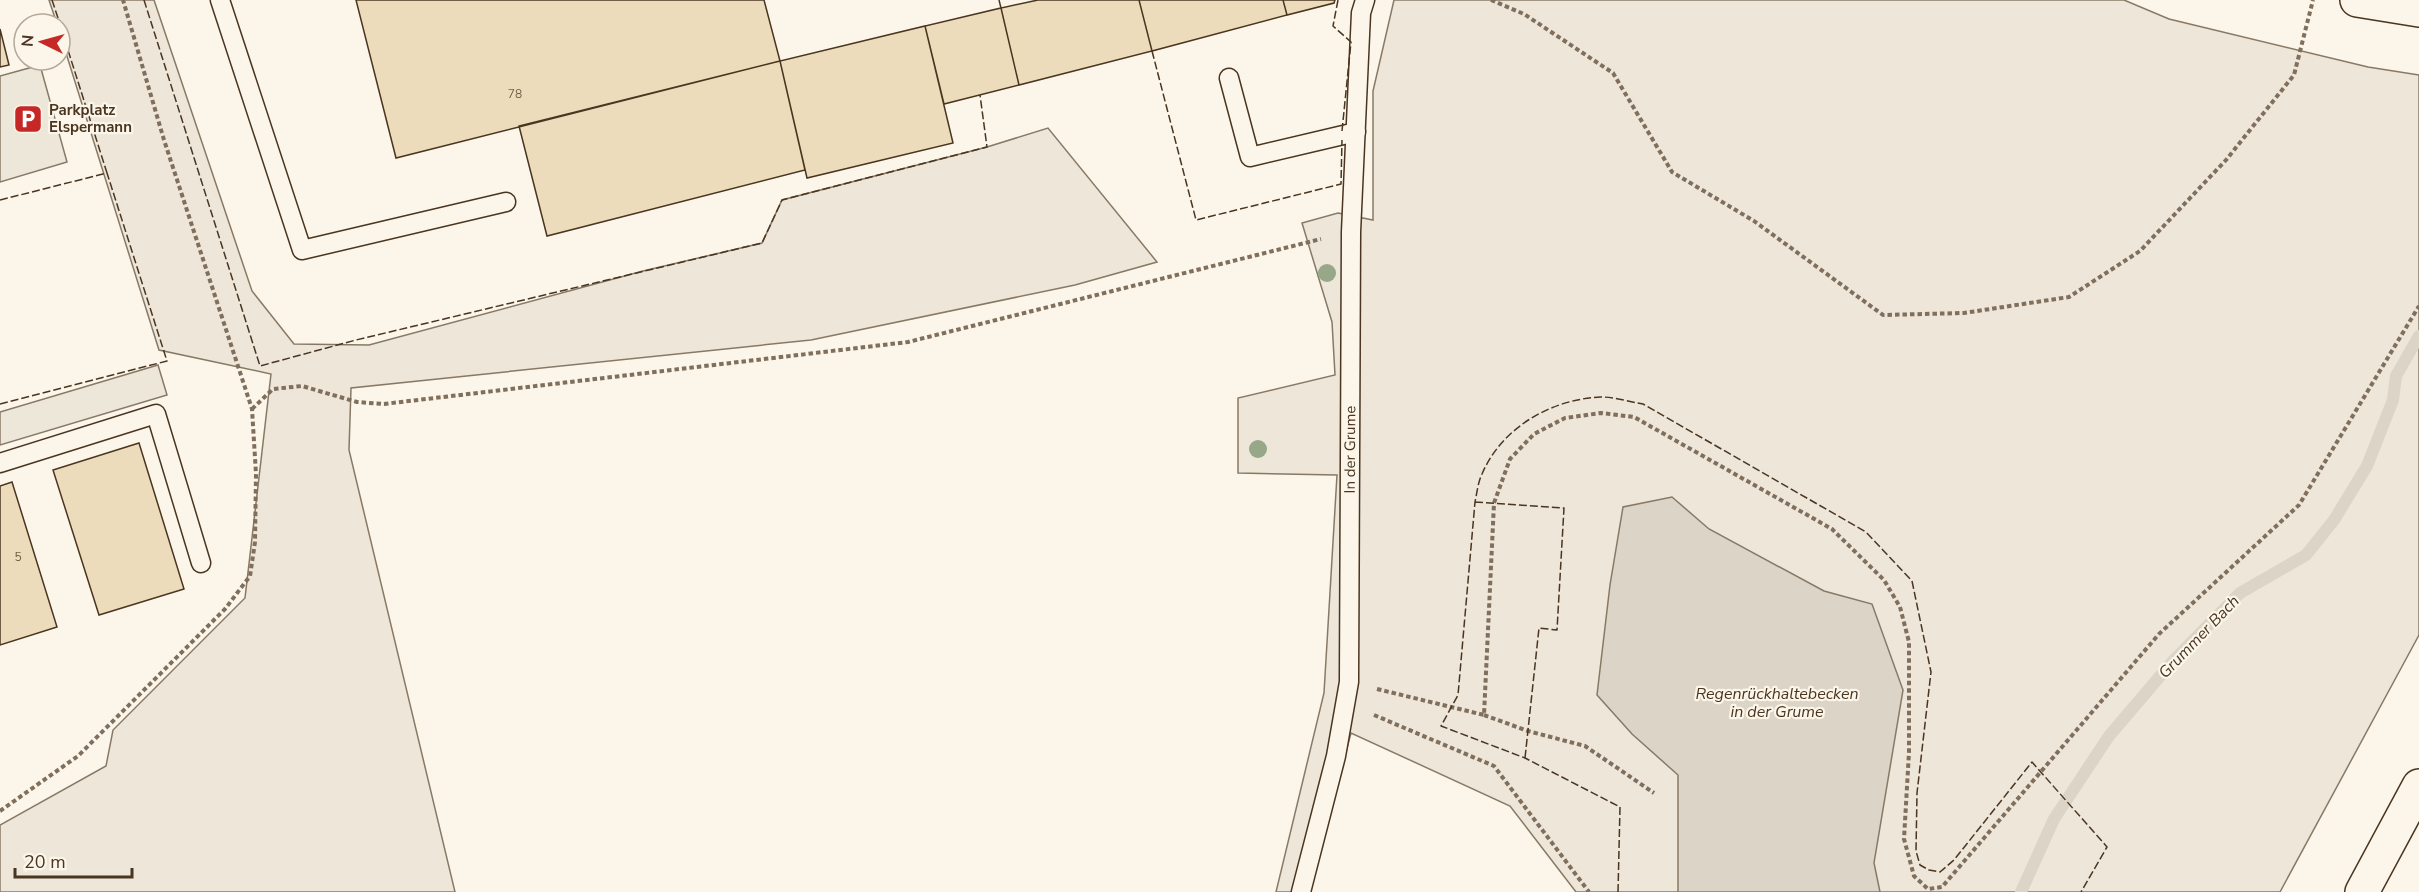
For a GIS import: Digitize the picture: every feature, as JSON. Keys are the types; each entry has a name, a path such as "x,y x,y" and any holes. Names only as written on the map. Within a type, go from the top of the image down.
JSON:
{"main road":[{"path":"2357,0 2419,10"},
{"path":"2362,892 2419,786"}],"lane":[{"path":"220,0 302,250 506,202"},
{"name":"In der Grume","path":"1301,892 1336,756 1349,682 1351,232 1361,13 1365,0"},
{"path":"1229,78 1250,157 1356,132"},
{"path":"0,463 156,414 201,563"}],"path":[{"path":"0,811 78,756 225,609 250,576 255,542 256,474 252,409 164,140 123,0"},
{"path":"1491,0 1524,14 1613,73 1672,172 1754,221 1883,315 1964,313 2069,297 2140,251 2226,160 2294,75 2313,0"},
{"path":"252,409 273,389 303,386 357,402 384,404 908,342 1351,232"},
{"path":"1484,715 1494,503 1510,459 1534,434 1565,418 1601,413 1635,417 1832,529 1884,580 1900,607 1909,642 1909,752 1904,839 1914,876 1928,890 1942,887 2159,634 2300,505 2419,306"},
{"path":"1349,682 1484,715 1528,731 1585,746 1654,793"},
{"path":"1346,703 1494,766 1589,892"}],"shaded area":[{"path":"49,0 154,0 252,291 294,344 369,345 643,271 762,243 782,200 987,147 1048,128 1157,262 1075,285 811,340 351,388 349,450 455,892 0,892 0,825 106,766 113,730 245,598 271,374 159,350 72,72 72,12 53,12"},
{"path":"1394,0 2124,0 2169,19 2368,67 2419,75 2419,635 2280,892 1576,892 1510,806 1351,733 1309,892 1276,892 1324,693 1337,475 1238,473 1238,398 1335,375 1332,322 1302,223 1338,213 1373,220 1373,91"},
{"name":"Parkplatz Elspermann","path":"15,72 42,72 67,162 0,182 0,76"},
{"path":"158,365 167,395 0,445 0,412"}],"water":[{"name":"Regenrückhaltebecken in der Grume","path":"1672,497 1709,529 1824,591 1872,604 1903,690 1874,863 1880,892 1678,892 1678,775 1632,734 1597,695 1610,585 1623,507"}],"building":[{"path":"356,0 764,0 780,61 396,158"},
{"path":"1038,0 1139,0 1152,51 1019,85 1001,8"},
{"path":"1139,0 1283,0 1287,15 1152,51"},
{"path":"1283,0 1335,0 1334,3 1287,15"},
{"path":"1001,8 1019,85 944,104 925,26"},
{"path":"925,26 953,143 807,178 780,61"},
{"path":"0,29 9,65 0,67"},
{"path":"780,61 805,170 547,236 519,126"},
{"path":"139,443 184,589 99,615 53,470"},
{"path":"12,482 57,627 0,645 0,486"}],"waterway":[{"name":"Grummer Bach","path":"2021,892 2054,819 2109,736 2173,661 2240,593 2306,555 2334,520 2367,466 2393,400 2396,376 2419,336"}],"fence":[{"path":"52,0 56,12"},
{"path":"144,0 260,366 356,340 762,243 782,200 987,147 980,95"},
{"path":"999,0 1001,8"},
{"path":"1338,0 1333,26 1351,42 1342,131"},
{"path":"1152,51 1196,220 1341,184 1342,140"},
{"path":"0,200 107,173 72,63"},
{"path":"0,404 167,361 107,173"},
{"path":"1618,892 1620,807 1525,758 1441,726 1458,695 1475,502 1482,474 1502,442 1531,419 1565,403 1601,397 1643,404 1866,532 1912,581 1931,672 1917,793 1916,851 1920,865 1940,872 1954,860 2032,762 2107,847 2081,892"},
{"path":"1475,502 1564,508 1557,630 1539,628 1525,758"}],"place":[{"name":"Parkplatz Elspermann","path":"28,119"}]}
